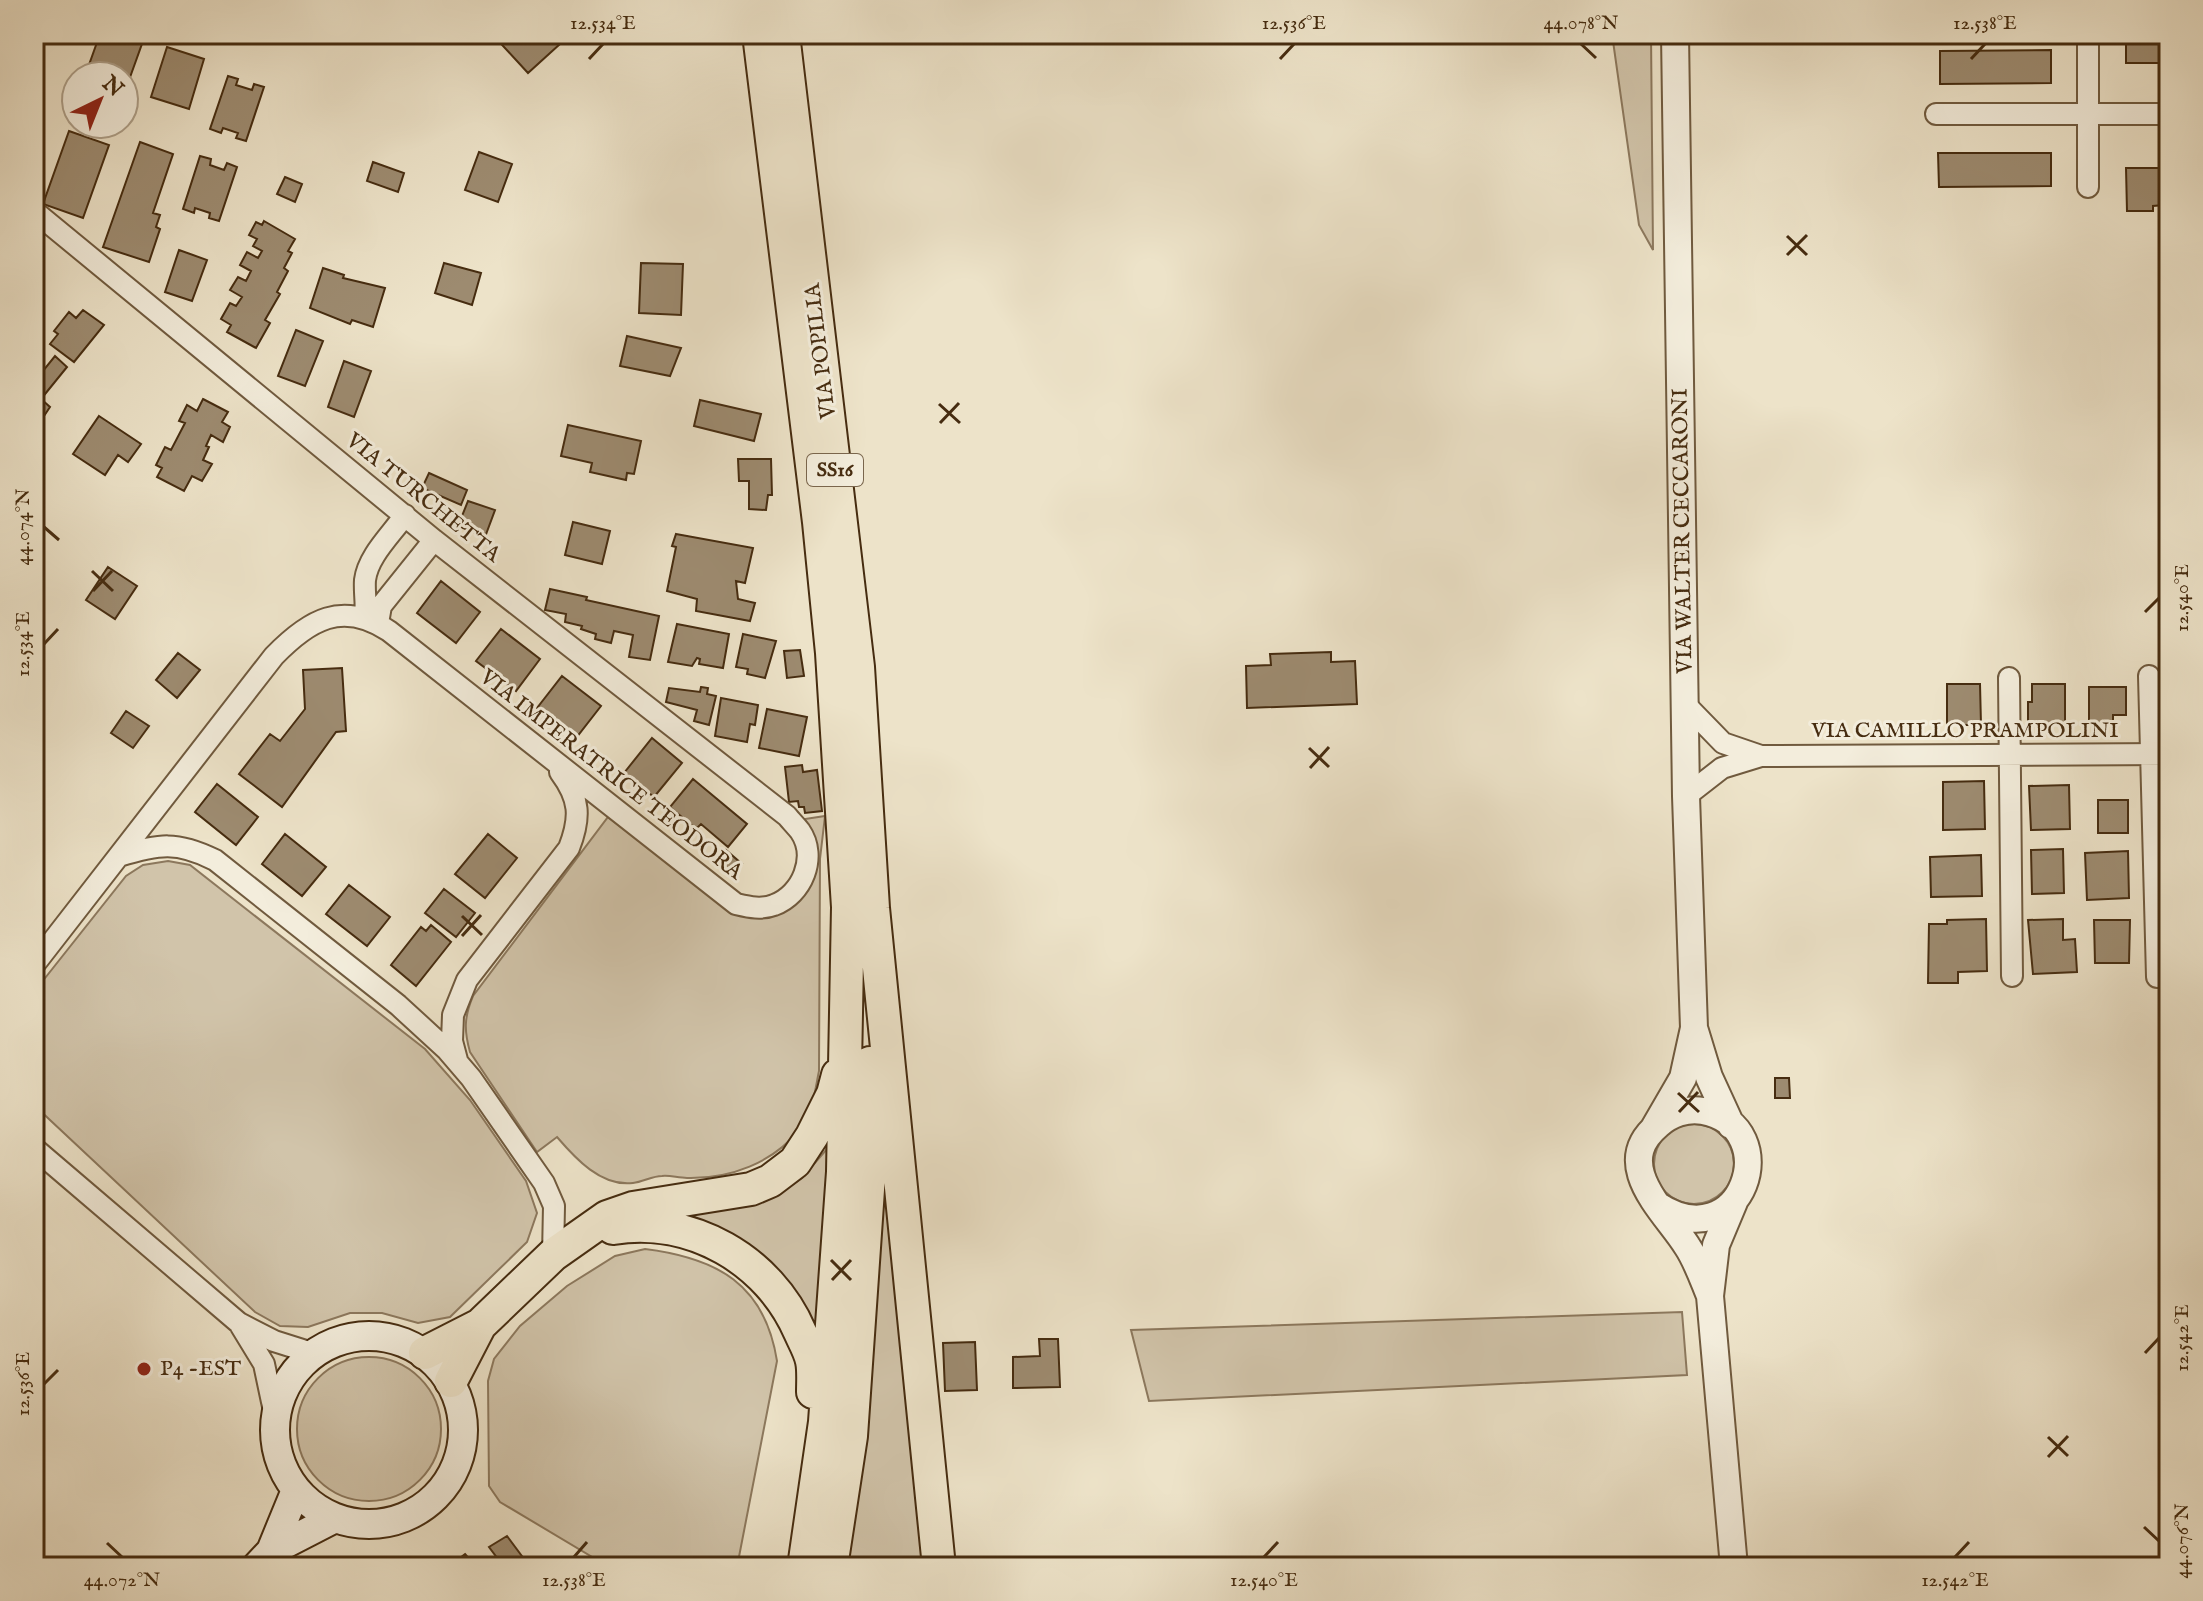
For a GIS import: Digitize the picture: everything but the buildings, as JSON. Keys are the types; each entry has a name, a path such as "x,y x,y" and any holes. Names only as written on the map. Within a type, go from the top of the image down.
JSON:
{"main road":[{"name":"VIA POPILIA","path":"759,34 819,522 861,908"},
{"name":"VIA POPILIA","path":"783,34 858,667 861,908"},
{"name":"SS16","path":"804,1567 825,1422 843,1172 848,1041 861,908"},
{"name":"SS16","path":"831,1567 851,1436 869,1175 861,908"},
{"path":"861,908 939,1567"},
{"path":"425,1353 480,1325 553,1255 607,1217 633,1208 751,1189 770,1181 795,1162 812,1136 833,1094 848,1041"},
{"path":"586,1233 638,1224 681,1231 715,1242 745,1261 773,1287 795,1321 812,1361 813,1399 804,1567"},
{"path":"451,1381 480,1325"},
{"path":"368,1335 398,1339 425,1353 451,1381 461,1409 463,1438 457,1466 441,1491 419,1510 393,1521 363,1524 335,1518 314,1507 296,1490 282,1468 275,1443 275,1416 281,1392 294,1371 312,1353 338,1340 368,1335"},
{"path":"264,1559 296,1490"},
{"path":"264,1559 335,1518"}],"street":[{"name":"VIA WALTER CECCARONI","path":"1675,34 1686,796 1694,1028 1683,1078 1645,1142 1640,1167 1646,1191 1688,1247 1710,1296"},
{"path":"2088,34 2088,187"},
{"path":"1936,114 2169,114"},
{"name":"VIA TURCHETTA","path":"34,211 434,540 787,816"},
{"path":"372,621 364,584 368,565 405,515"},
{"path":"372,621 434,540"},
{"path":"34,965 274,656 298,632 317,621 336,616 372,621"},
{"name":"VIA IMPERATRICE TEODORA","path":"372,621 736,904 754,908 772,906 786,899 800,884 806,869 807,850 801,832 787,816"},
{"path":"2149,676 2160,754 2157,977"},
{"path":"2009,678 2012,976"},
{"name":"VIA CAMILLO PRAMPOLINI","path":"1686,705 1723,743 1761,756"},
{"name":"VIA CAMILLO PRAMPOLINI","path":"1686,796 1722,768 1761,756 2160,754"},
{"path":"457,1062 452,1041 453,1015 467,980 569,848 578,825 571,786 551,759"},
{"path":"119,856 152,846 174,845 192,849 215,860 398,1005 457,1062 544,1183 554,1206 553,1255"},
{"name":"VIA WALTER CECCARONI","path":"1694,1028 1709,1077 1731,1125 1742,1138 1748,1163 1744,1188 1734,1202 1716,1245 1710,1296"},
{"path":"1654,1128 1668,1117 1692,1111 1717,1115 1731,1125"},
{"path":"34,1148 239,1323 274,1341 312,1353"},
{"path":"1657,1205 1671,1214 1688,1219 1705,1219 1721,1213 1734,1202"},
{"path":"1710,1296 1734,1567"},
{"path":"239,1323 264,1364 275,1416"}],"shaded area":[{"path":"1612,34 1651,34 1653,250 1639,225"},
{"path":"825,816 820,859 819,1071 811,1109 800,1129 764,1160 735,1172 703,1178 658,1176 633,1183 610,1180 581,1162 557,1137 537,1152 470,1052 466,1031 468,1011 473,996 608,817 722,905 784,910 797,902 807,889 815,868 817,845 805,819"},
{"path":"168,861 190,865 425,1049 470,1100 526,1181 537,1213 527,1242 450,1317 418,1323 382,1313 350,1313 308,1327 280,1326 255,1312 34,1105 34,992 126,876 143,865"},
{"path":"1694,1124 1709,1127 1722,1136 1731,1149 1734,1164 1731,1179 1722,1192 1709,1201 1694,1204 1679,1201 1666,1192 1657,1179 1654,1164 1657,1149 1666,1136 1679,1127"},
{"path":"826,1150 830,1150 818,1333 672,1216 777,1195 802,1178"},
{"path":"884,1200 890,1200 928,1567 841,1567 860,1440"},
{"path":"645,1249 694,1259 734,1280 749,1294 771,1334 777,1361 737,1567 609,1567 500,1502 489,1486 488,1381 494,1359 520,1326 567,1286 615,1256"},
{"path":"1682,1312 1687,1375 1149,1401 1131,1330"},
{"path":"369,1357 397,1362 420,1378 436,1401 441,1429 436,1457 420,1480 397,1496 369,1501 341,1496 318,1480 302,1457 297,1429 302,1401 318,1378 341,1362"}],"place":[{"name":"P4 -EST","path":"144,1369"}]}
